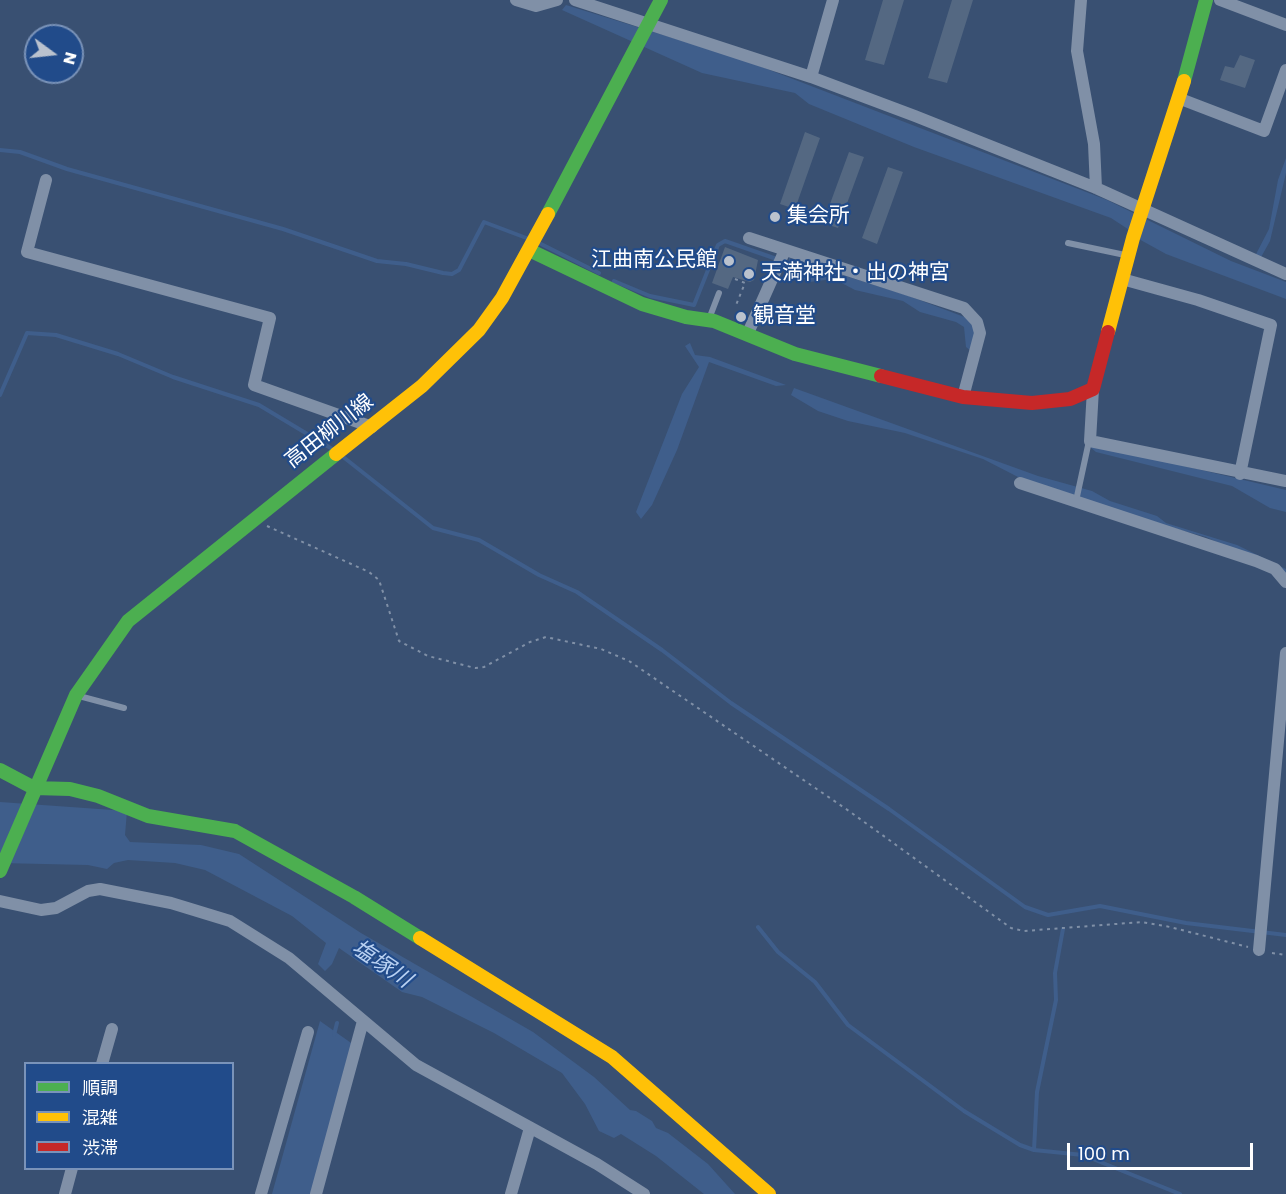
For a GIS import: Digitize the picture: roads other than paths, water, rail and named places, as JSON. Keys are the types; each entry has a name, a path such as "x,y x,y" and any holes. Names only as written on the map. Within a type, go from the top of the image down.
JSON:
{"street":[{"path":"516,0 536,6 557,0"},
{"path":"575,0 647,26 812,77 1096,189 1143,212 1286,274"},
{"name":"高田柳川線","path":"0,871 76,695 128,621 151,600 422,386 465,346 502,298 661,0"},
{"path":"812,77 833,0"},
{"path":"1081,0 1077,51 1094,144 1096,189"},
{"path":"1206,0 1128,256 1093,389 1089,441 1240,474 1286,481"},
{"path":"1220,0 1286,25"},
{"path":"1178,98 1264,131 1286,70"},
{"path":"46,180 27,252 270,318 254,385 372,427"},
{"path":"749,238 784,253 964,308 977,322 980,333 963,397"},
{"path":"533,243 642,304 686,317 709,320 748,333 795,354 963,397 1032,403 1070,399 1093,389"},
{"path":"748,333 784,253"},
{"path":"1122,279 1198,300 1271,325 1240,474"},
{"path":"1020,483 1256,561 1275,569 1286,582"},
{"path":"1259,950 1286,653"},
{"path":"0,770 32,793 70,789 98,796 148,816 235,831 354,897 612,1057 769,1194"},
{"path":"0,901 41,910 56,908 88,891 100,889 204,912 230,921 260,938 315,978 416,1065 597,1164 644,1194"},
{"path":"316,1194 363,1021"},
{"path":"103,1062 112,1029"},
{"path":"261,1194 308,1032"},
{"path":"511,1194 530,1128"},
{"path":"65,1194 71,1170"}],"lane":[{"path":"1068,243 1128,256"},
{"path":"709,320 719,292"},
{"path":"1076,501 1089,441"},
{"path":"76,695 124,708"}],"water":[{"path":"566,5 741,59 1107,200 1231,261 1286,282 1286,299 1166,254 1137,238 1137,235 1111,218 914,147 809,104 795,93 702,73 562,10"},
{"path":"1286,158 1286,173 1270,241 1260,259 1254,258 1269,229 1278,180"},
{"path":"789,258 909,296 967,318 977,331 971,351 966,347 964,327 956,322 920,312 903,301 855,290 834,279 809,282 788,269"},
{"path":"690,343 695,355 710,357 786,385 776,386 709,362 677,450 652,505 641,519 636,512 682,394 699,367 685,346"},
{"path":"794,388 1038,476 1092,491 1110,501 1157,516 1166,523 1237,545 1286,569 1286,574 1206,537 1158,524 1018,477 983,459 905,433 848,421 818,411 791,395"},
{"path":"1100,446 1286,490 1286,512 1270,508 1232,486 1096,452 1090,447"},
{"name":"塩塚川","path":"0,802 127,811 125,835 130,842 201,845 239,854 361,933 533,1032 594,1077 630,1110 652,1121 656,1128 668,1133 708,1164 735,1194 704,1194 656,1156 621,1134 614,1138 599,1131 585,1104 562,1073 494,1033 422,997 402,992 339,948 332,964 325,971 318,964 326,943 292,916 205,870 175,863 128,860 114,863 107,869 88,865 0,863"},
{"path":"320,1021 354,1045 311,1194 272,1194"}],"waterway":[{"path":"0,150 20,152 67,169 283,229 377,261 406,264 443,273 452,274 459,270 484,222 529,239"},
{"path":"614,281 650,296 694,305 718,245 725,241 791,264"},
{"path":"539,243 599,273"},
{"path":"0,395 27,333 56,335 118,354 173,377 259,405 334,450"},
{"path":"342,456 433,528 479,540 539,575 577,592 662,650 731,703 889,809 1025,907 1048,915 1100,906 1186,923 1286,935"},
{"path":"758,927 778,952 815,982 848,1025 964,1111 1020,1145 1034,1150 1083,1155 1180,1194"},
{"path":"1034,1150 1037,1092 1056,1000 1055,973 1063,929"},
{"path":"334,1035 337,1023"}],"place":[{"name":"集会所","path":"775,217"},
{"name":"江曲南公民館","path":"729,261"},
{"name":"天満神社・出の神宮","path":"749,274"},
{"name":"観音堂","path":"741,317"}]}
